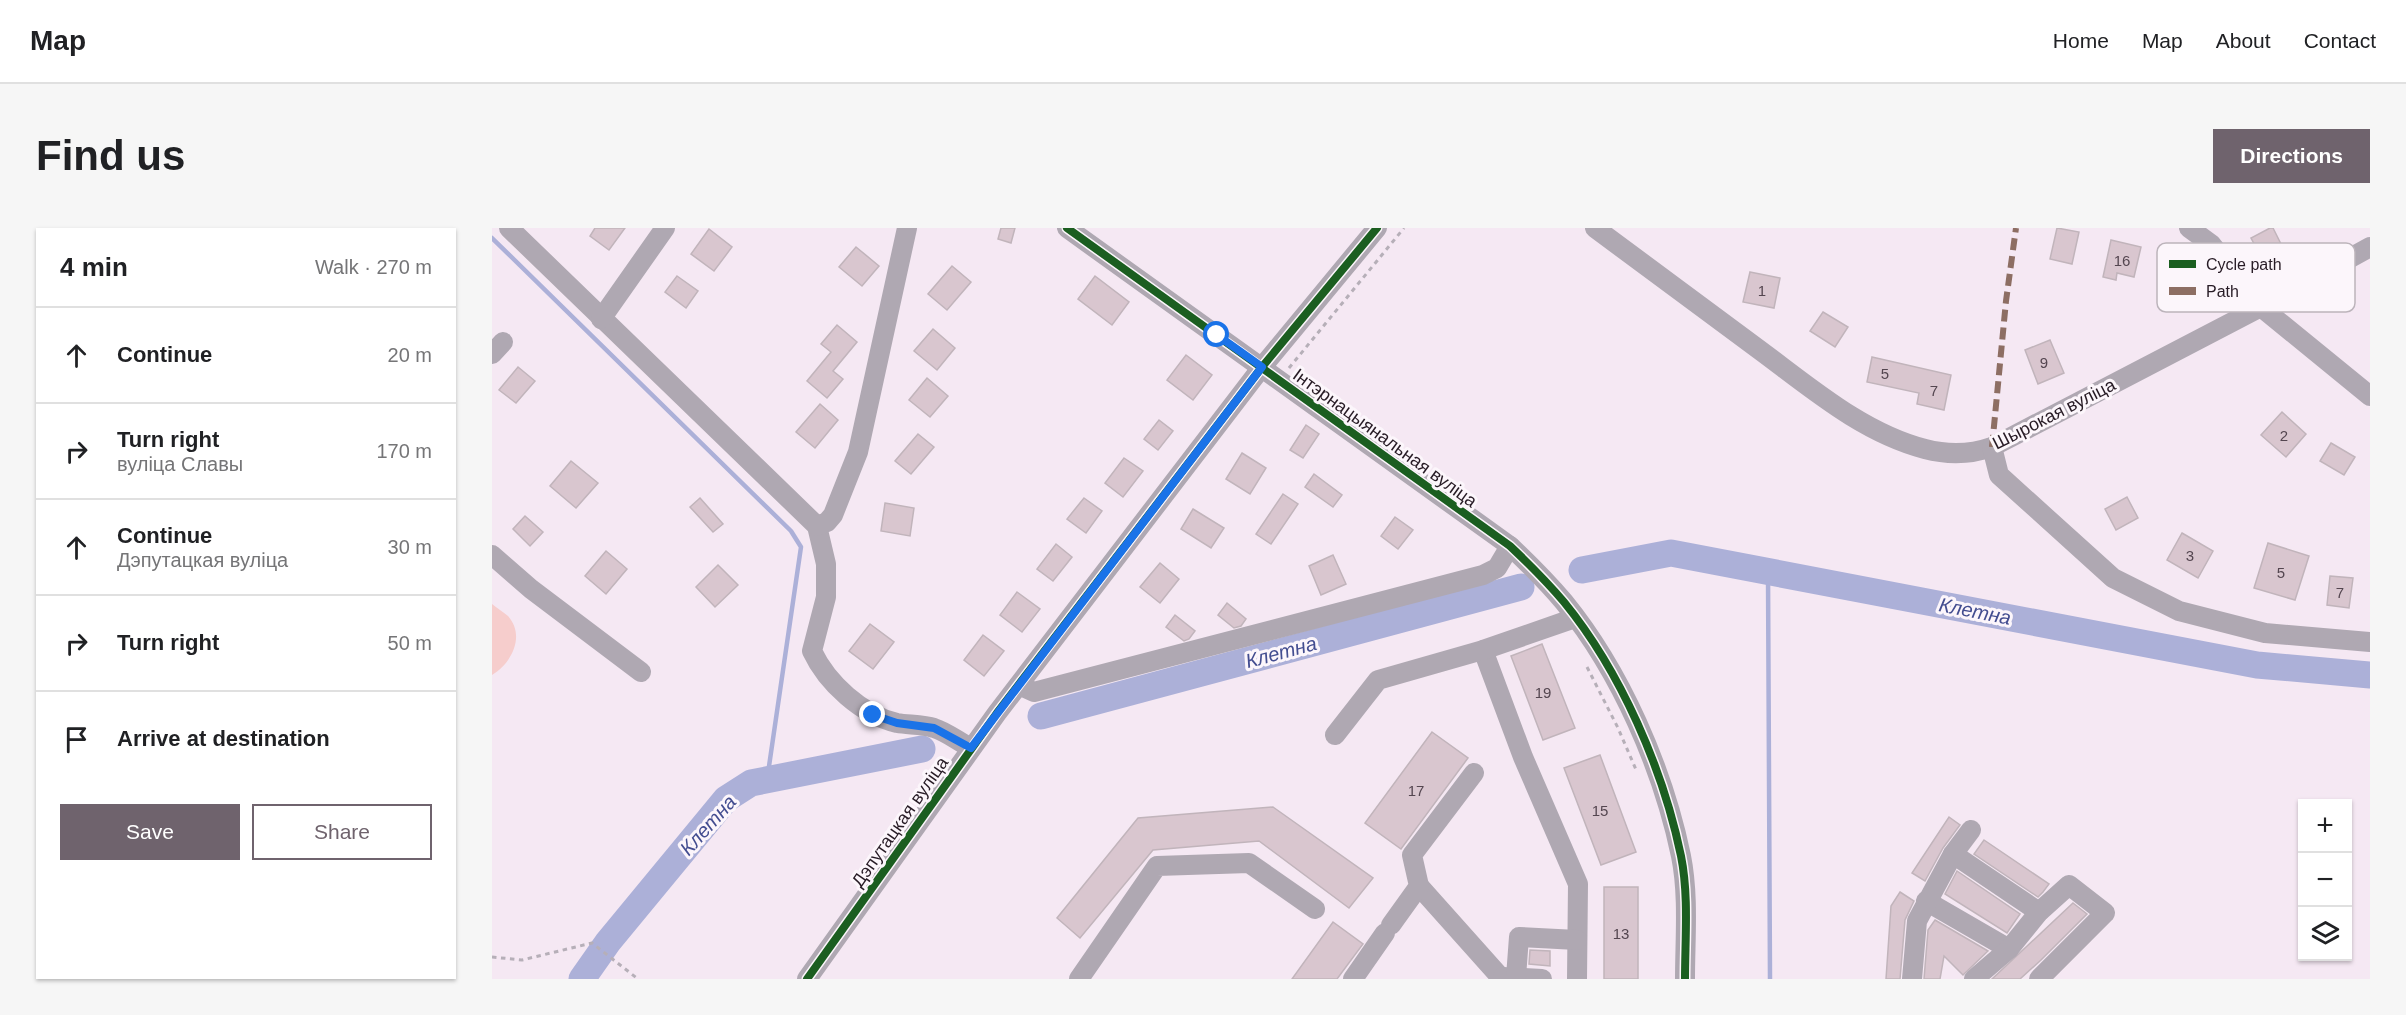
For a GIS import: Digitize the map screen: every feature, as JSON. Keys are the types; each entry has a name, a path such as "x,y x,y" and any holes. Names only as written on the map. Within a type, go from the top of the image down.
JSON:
{"street":[{"path":"509,228 817,526 826,564 826,597 812,651 819,666 850,698 873,715 897,723 934,728 971,748"},
{"path":"602,319 665,228"},
{"path":"817,526 826,522 833,515 858,452 907,228"},
{"name":"Інтэрнацыянальная вуліца","path":"1067,228 1510,546 1575,618 1599,651 1636,722 1665,795 1682,858 1686,912 1685,979"},
{"name":"Дэпутацкая вуліца","path":"807,979 971,748 1262,367 1377,228"},
{"name":"Шырокая вуліца","path":"1595,228 1835,406 1880,432 1924,449 1953,454 1976,453 1992,447 2261,312"},
{"path":"2189,228 2210,243"},
{"name":"Шырокая вуліца","path":"2355,256 2370,247"},
{"path":"2267,312 2370,396"},
{"path":"1992,447 1999,476 2113,578 2179,611 2265,633 2370,642"},
{"path":"1019,685 1034,692 1483,575 1497,568 1510,546"},
{"path":"492,555 531,589 641,672"},
{"path":"1335,735 1378,680 1484,650 1575,618"},
{"path":"1484,650 1523,757 1578,884 1576,979"},
{"path":"1474,773 1412,855 1419,886 1507,978 1542,979"},
{"path":"1912,979 1917,921 1953,854 1971,830"},
{"path":"1953,854 2039,912"},
{"path":"1079,979 1157,866 1249,863 1315,909"},
{"path":"1974,979 2009,949 2039,912 2069,885 2105,913 2039,979"},
{"path":"1353,979 1419,886"},
{"path":"1926,901 2009,949"},
{"path":"1507,978 1519,937 1577,940"}],"path":[{"path":"1279,380 1404,228"},
{"path":"492,957 522,960 592,943 638,979"}],"shaded area":[{"path":"492,604 508,616 516,632 516,641 510,657 492,675"}],"building":[{"path":"595,228 625,228 609,250 590,236"},
{"path":"1001,228 1015,228 1011,243 998,239"},
{"path":"2057,228 2079,232 2072,264 2050,259"},
{"path":"2273,228 2280,243 2254,243 2251,238"},
{"path":"709,229 732,247 714,271 691,254"},
{"path":"2111,240 2141,247 2134,277 2117,273 2116,280 2103,277"},
{"path":"856,247 879,266 862,286 839,267"},
{"path":"952,266 971,282 947,310 928,294"},
{"path":"1750,272 1780,278 1774,308 1743,302"},
{"path":"677,276 698,291 686,308 665,292"},
{"path":"1095,276 1129,302 1112,325 1078,299"},
{"path":"1823,312 1848,327 1835,347 1810,331"},
{"path":"837,325 857,342 833,371 843,379 827,398 807,381 831,352 821,344"},
{"path":"933,329 955,348 937,370 914,351"},
{"path":"2050,340 2064,373 2038,384 2025,350"},
{"path":"1186,355 1212,375 1193,400 1167,380"},
{"path":"1872,357 1951,375 1944,410 1917,404 1919,393 1867,382"},
{"path":"518,367 535,381 516,403 499,390"},
{"path":"927,378 948,396 930,417 909,400"},
{"path":"820,404 838,420 815,448 796,432"},
{"path":"2282,412 2306,434 2286,457 2261,435"},
{"path":"1159,420 1173,431 1158,450 1144,439"},
{"path":"1306,425 1319,434 1303,458 1290,450"},
{"path":"918,434 934,447 911,474 895,461"},
{"path":"2331,443 2355,457 2344,475 2320,461"},
{"path":"1242,453 1266,468 1250,494 1226,479"},
{"path":"1124,458 1143,471 1123,497 1105,483"},
{"path":"571,461 598,483 576,508 550,486"},
{"path":"1314,474 1342,495 1333,507 1305,487"},
{"path":"1283,494 1298,504 1271,544 1256,534"},
{"path":"2127,497 2138,518 2116,530 2105,509"},
{"path":"700,498 723,524 713,532 690,507"},
{"path":"1084,498 1102,511 1086,533 1067,519"},
{"path":"885,503 914,508 910,536 881,531"},
{"path":"1193,509 1224,528 1211,548 1181,529"},
{"path":"525,516 543,532 530,546 513,529"},
{"path":"1395,517 1413,530 1398,549 1381,536"},
{"path":"2182,533 2213,551 2198,578 2167,560"},
{"path":"2268,543 2309,556 2295,600 2254,588"},
{"path":"1056,544 1072,557 1053,581 1037,569"},
{"path":"606,551 627,569 606,594 585,576"},
{"path":"1333,555 1346,584 1321,595 1309,566"},
{"path":"1160,563 1179,579 1160,603 1140,587"},
{"path":"718,565 738,585 715,607 696,587"},
{"path":"2330,576 2353,578 2349,608 2327,605"},
{"path":"1017,592 1040,609 1022,632 1000,615"},
{"path":"1227,603 1246,619 1241,626 1234,628 1218,615"},
{"path":"1175,615 1195,631 1189,639 1184,641 1166,627"},
{"path":"870,624 894,642 873,669 849,651"},
{"path":"983,635 1004,651 984,676 964,660"},
{"path":"1542,644 1575,728 1543,740 1511,656"},
{"path":"1432,732 1468,758 1401,849 1365,823"},
{"path":"1600,755 1636,852 1601,865 1564,768"},
{"path":"1273,807 1373,878 1349,908 1259,841 1153,850 1080,938 1057,918 1138,818"},
{"path":"1949,817 1960,825 1943,848 1925,881 1912,873"},
{"path":"1984,840 2049,884 2043,892 2038,897 1974,854"},
{"path":"1957,871 2020,914 2007,933 1945,894"},
{"path":"1604,887 1638,887 1638,979 1604,979"},
{"path":"1900,892 1914,901 1905,920 1900,979 1886,979 1891,906"},
{"path":"2073,903 2087,914 2041,960 2020,979 1992,979"},
{"path":"1935,920 1988,951 1963,975 1944,956 1940,979 1924,979 1928,930"},
{"path":"1333,922 1363,944 1337,979 1292,979"},
{"path":"1530,950 1550,951 1550,966 1529,964"}],"waterway":[{"path":"492,238 791,531 801,547 767,780"},
{"name":"Клетна","path":"1582,570 1671,553 2257,665 2370,675"},
{"path":"1768,572 1770,979"},
{"name":"Клетна","path":"1041,716 1521,587"},
{"name":"Клетна","path":"582,979 608,942 726,799 751,783 922,749"}],"marked path":[{"path":"1992,447 2006,301 2016,228"}],"cycle path":[{"path":"1067,228 1510,546 1564,602 1585,629 1621,690 1637,723 1663,789 1683,871 1686,902 1685,979"},
{"path":"807,979 997,713 1262,367 1377,228"}],"route":[{"path":"873,715 897,723 934,728 971,748 1262,367 1217,335"}]}
